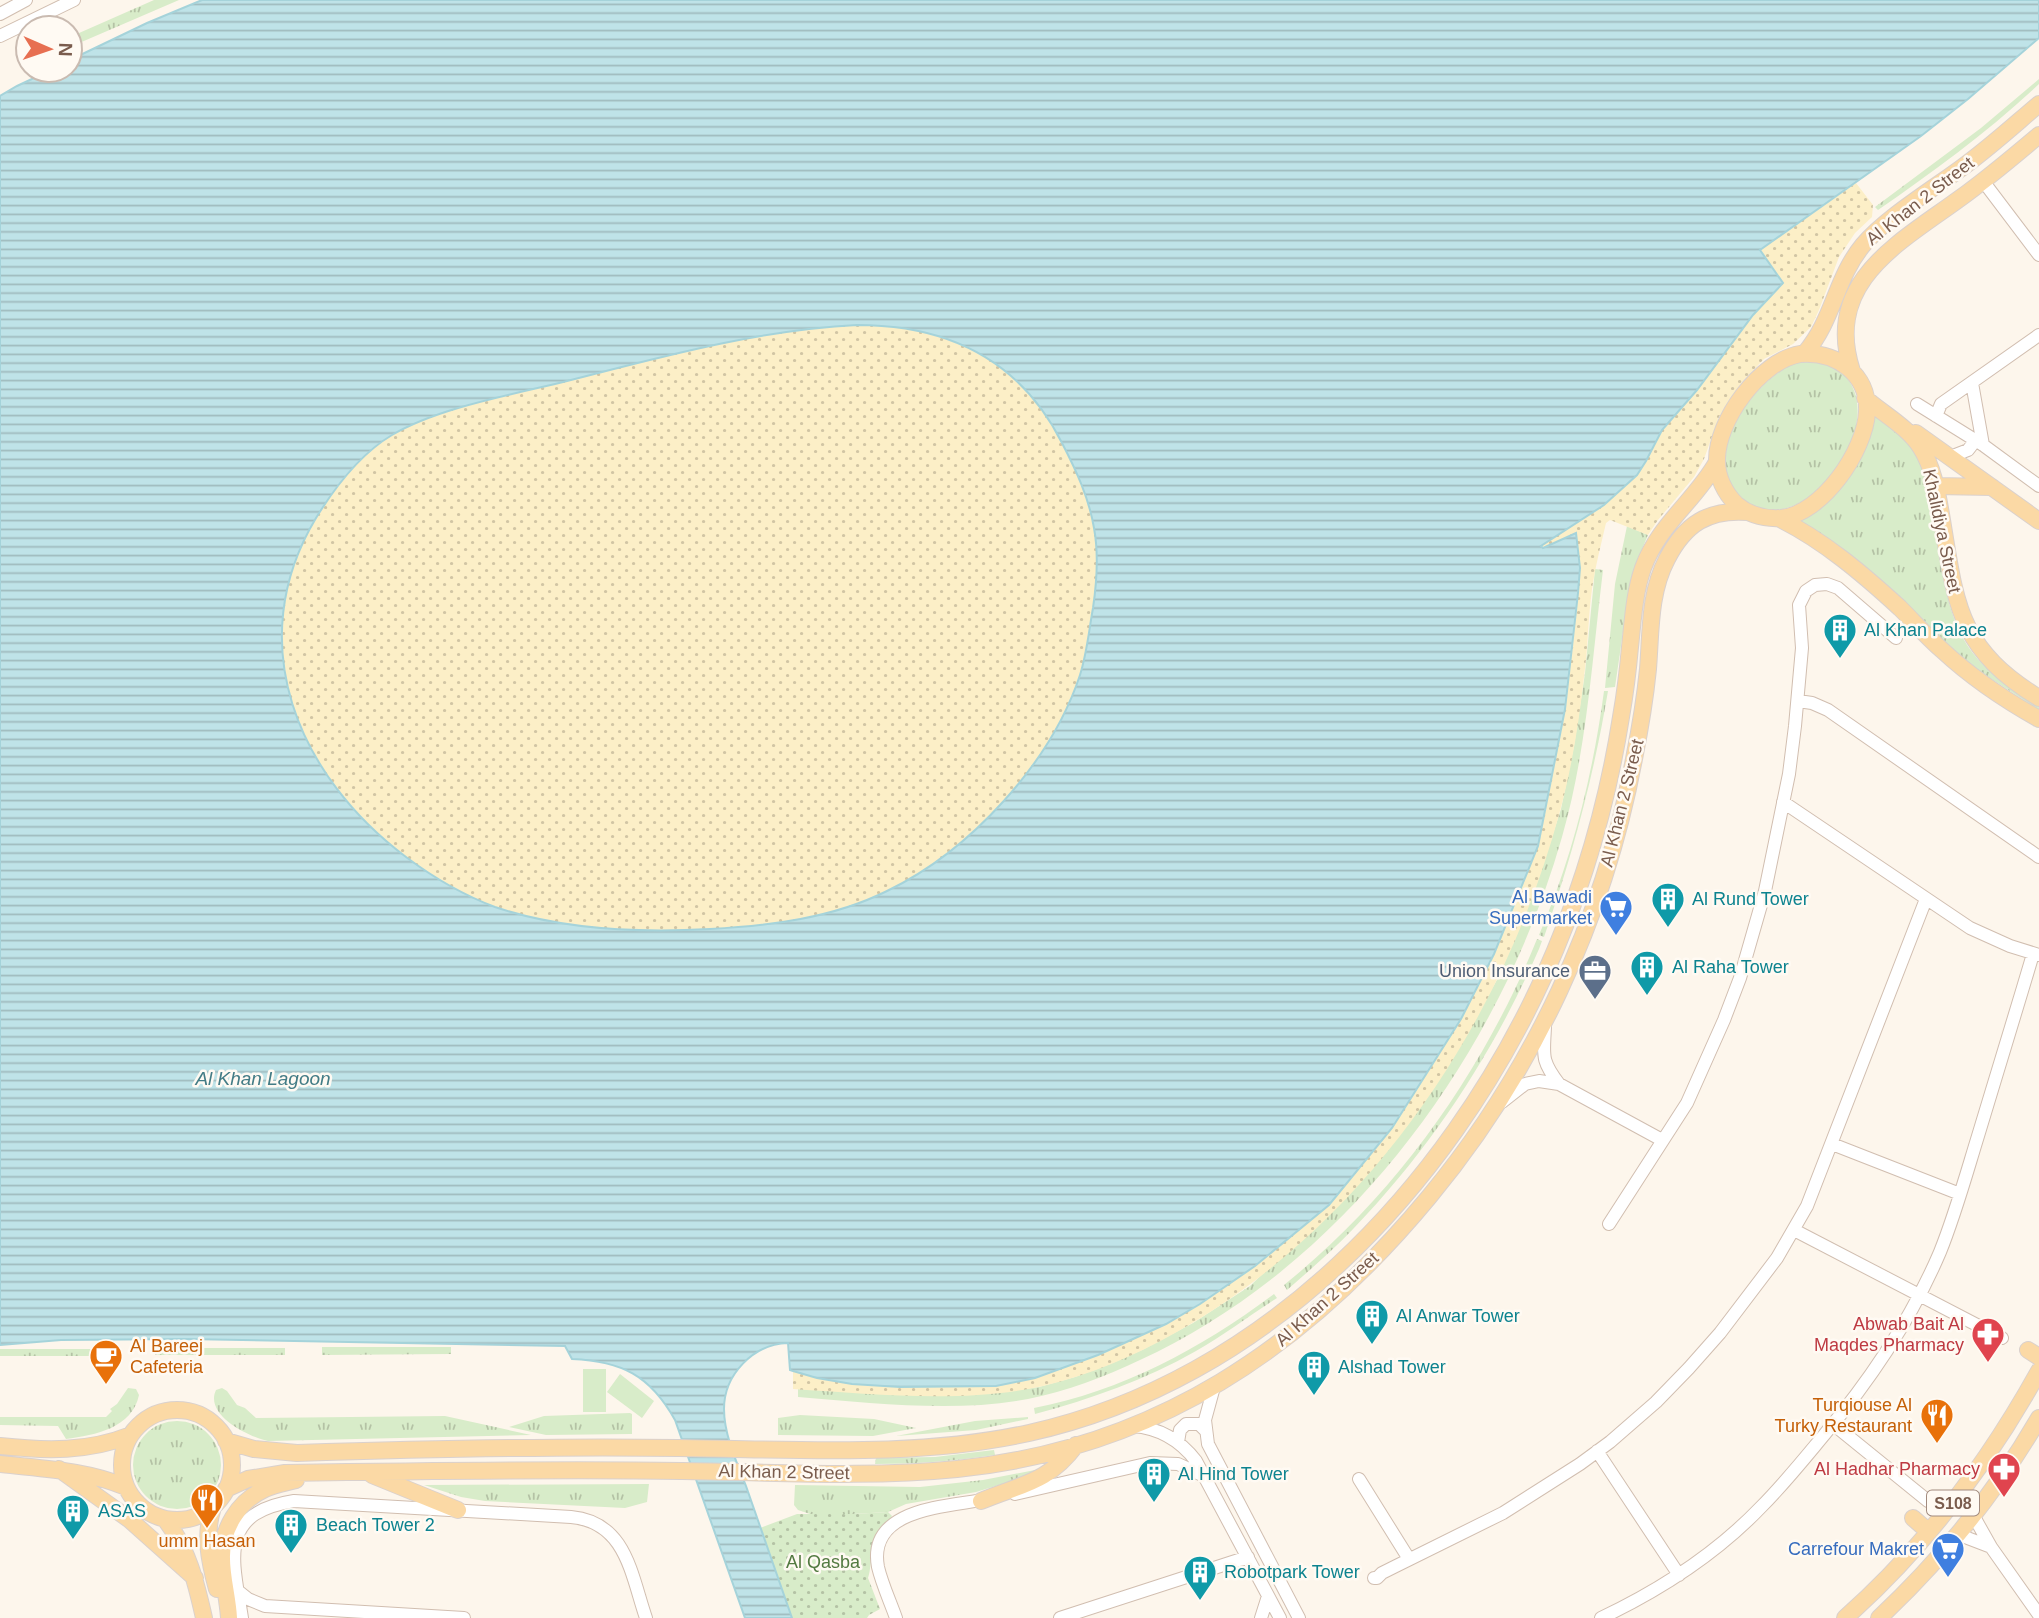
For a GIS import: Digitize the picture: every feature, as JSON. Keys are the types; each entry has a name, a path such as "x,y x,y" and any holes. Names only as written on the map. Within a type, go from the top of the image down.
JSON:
{"main road":[{"name":"Al Khan 2 Street","path":"1805,354 1826,322 1839,285 1850,264 1872,236 1992,145 2039,104"},
{"name":"Al Khan 2 Street","path":"1852,371 1846,349 1846,326 1854,298 1868,273 1893,246 1983,181 2039,135"},
{"path":"1791,355 1827,355 1842,362 1852,371 1865,398 1867,412 1864,428 1856,450 1842,473 1824,494 1806,509 1778,518 1748,512 1737,504 1724,488 1717,461 1723,431 1749,389 1776,363 1791,355"},
{"name":"Khalidiya Street","path":"1865,398 1920,445 1930,466 1955,592 1968,630 1990,661 2039,698"},
{"path":"1897,423 1993,486 2039,521"},
{"name":"Al Khan 2 Street","path":"226,1441 254,1449 290,1453 615,1447 872,1450 923,1448 1000,1439 1063,1425 1121,1405 1191,1373 1248,1338 1314,1287 1372,1231 1435,1157 1476,1099 1512,1039 1544,976 1581,882 1608,785 1623,707 1634,605 1643,568 1660,534 1702,485 1717,461"},
{"path":"1935,486 1993,486"},
{"name":"Al Khan 2 Street","path":"226,1489 248,1479 272,1474 363,1471 893,1472 953,1469 1012,1461 1076,1446 1133,1426 1214,1387 1277,1346 1342,1290 1425,1202 1457,1162 1495,1106 1545,1021 1579,946 1616,839 1637,742 1655,592 1664,566 1681,537 1696,523 1722,512 1748,512"},
{"path":"1778,518 1802,530 1845,562 1958,663 1993,690 2039,719"},
{"name":"S108","path":"1845,1618 1888,1577 1964,1490 2039,1371"},
{"path":"213,1507 194,1517 165,1519 136,1501 127,1487 122,1460 131,1435 149,1418 180,1410 196,1413 210,1421 226,1441 232,1465 226,1489 213,1507 207,1530 208,1553 228,1618"},
{"name":"S108","path":"1879,1618 1912,1585 1973,1515 2039,1418"},
{"path":"0,1446 74,1450 103,1445 131,1435"},
{"path":"981,1501 1041,1478 1057,1467 1076,1446"},
{"path":"0,1464 87,1474 127,1487"},
{"path":"59,1469 130,1520 195,1578"},
{"path":"363,1471 458,1510"},
{"path":"228,1618 222,1559 230,1522 248,1500 264,1489 340,1472"},
{"path":"1913,1518 1929,1532"},
{"path":"165,1519 186,1553 204,1618"},
{"path":"1866,1618 1894,1589 1894,1583 1888,1577"}],"street":[{"path":"0,14 26,0"},
{"path":"0,36 74,0"},
{"path":"1983,181 2039,255"},
{"path":"1936,416 1941,404 2037,340"},
{"path":"1968,470 1975,446 1972,383"},
{"path":"1917,404 1975,446 2039,486"},
{"path":"1950,457 1975,446"},
{"path":"1609,1224 1687,1103 1720,1031 1740,978 1765,891 1789,774 1803,638 1799,605 1803,595 1810,587 1827,583 1838,588 1896,638"},
{"path":"1798,701 1828,710 2039,857"},
{"path":"1601,1618 1649,1594 1679,1575 1708,1554 1761,1507 1833,1424 1905,1324 1941,1249 2036,955 1970,928 1783,802"},
{"path":"1374,1577 1377,1578 1409,1559 1503,1513 1545,1488 1597,1451 1656,1402 1738,1310 1777,1258 1807,1206 1926,899"},
{"path":"1545,1021 1544,1057 1550,1073 1559,1084"},
{"path":"1495,1106 1525,1084 1539,1081 1559,1084 1662,1140"},
{"path":"1832,1144 1960,1194"},
{"path":"1794,1230 2002,1338"},
{"path":"1214,1387 1206,1411 1205,1430 1210,1450 1298,1618"},
{"path":"1178,1442 1178,1434 1186,1424 1199,1424 1205,1430"},
{"path":"1833,1424 1928,1501"},
{"path":"1133,1426 1157,1431 1178,1442 1196,1461 1280,1618"},
{"path":"1597,1451 1679,1575"},
{"path":"896,1618 878,1567 879,1545 895,1522 908,1515 1150,1462 1178,1464 1204,1476"},
{"path":"1359,1479 1409,1559"},
{"path":"248,1500 268,1497 582,1518 602,1526 618,1541 646,1618"},
{"path":"265,1606 254,1609 244,1618 233,1556 234,1546 242,1527 264,1508 304,1501"},
{"path":"1973,1515 1991,1547 2039,1615"},
{"path":"1957,1534 1991,1547"},
{"path":"1060,1618 1248,1557"},
{"path":"238,1591 248,1599 265,1606 464,1618"},
{"path":"1261,1618 1268,1596"}],"green space":[{"path":"154,0 179,0 84,41 84,31"},
{"path":"2039,79 2039,84 1961,150 1878,210 1875,207 1981,128"},
{"path":"1801,361 1827,364 1849,381 1858,406 1854,434 1841,462 1821,487 1797,504 1772,510 1747,502 1732,486 1726,466 1728,444 1736,422 1749,402 1765,384 1783,370"},
{"path":"1874,413 1907,442 1923,467 1929,488 1944,584 1962,637 1986,668 2039,705 2039,710 1961,659 1840,550 1799,520 1811,513"},
{"path":"1627,526 1648,535 1630,584 1615,687 1605,688 1615,584"},
{"path":"1595,569 1603,570 1588,705 1577,771 1562,837 1535,918 1499,997 1456,1073 1406,1144 1349,1210 1285,1268 1215,1319 1140,1360 1085,1383 1028,1399 972,1405 913,1406 798,1397 798,1389 902,1394 984,1394 1039,1387 1110,1364 1193,1323 1250,1286 1376,1164 1434,1088 1456,1053 1498,978 1535,889 1561,809 1574,746 1585,673"},
{"path":"1604,691 1608,691 1589,785 1564,877 1544,937 1539,935 1562,876 1580,816"},
{"path":"1537,939 1542,941 1539,949 1502,1025 1459,1097 1435,1131 1354,1228 1287,1290 1284,1285 1325,1250 1363,1212 1432,1128 1490,1037"},
{"path":"1274,1294 1277,1298 1177,1361 1117,1388 1035,1414 1034,1408 1098,1391 1160,1365 1247,1314"},
{"path":"322,1347 451,1347 451,1354 322,1355"},
{"path":"155,1348 285,1348 285,1355 155,1355"},
{"path":"0,1349 118,1349 118,1356 0,1356"},
{"path":"583,1369 606,1369 606,1412 583,1412"},
{"path":"620,1374 654,1401 642,1418 607,1392"},
{"path":"128,1388 136,1389 139,1395 135,1406 121,1422 100,1432 66,1439 58,1426 0,1425 0,1417 106,1417"},
{"path":"222,1388 237,1405 256,1418 445,1416 531,1435 268,1441 240,1430 222,1416 214,1399 216,1390"},
{"path":"630,1413 632,1434 546,1435 509,1427 544,1416"},
{"path":"800,1415 874,1419 916,1428 873,1436 778,1435 778,1418"},
{"path":"1028,1417 976,1430 896,1436 975,1421"},
{"path":"177,1421 202,1428 214,1440 221,1465 214,1490 202,1502 177,1509 152,1502 140,1490 133,1465 140,1440 152,1428"},
{"path":"994,1450 995,1455 965,1459 875,1464 876,1458 935,1457"},
{"path":"1035,1470 1038,1473 976,1492 906,1504 888,1512 810,1514 798,1510 794,1505 795,1485 920,1487 983,1480"},
{"path":"649,1484 647,1502 625,1508 485,1501 461,1497 424,1485"},
{"name":"Al Qasba","path":"888,1512 892,1516 874,1545 868,1578 880,1609 867,1618 792,1618 760,1528 797,1514"}],"sand":[{"path":"1856,183 1873,205 1872,217 1855,233 1839,257 1811,327 1793,344 1764,359 1742,382 1719,417 1704,459 1694,477 1648,535 1610,520 1606,523 1592,589 1580,711 1572,761 1560,811 1535,890 1503,966 1464,1040 1419,1111 1367,1176 1309,1236 1245,1288 1175,1333 1095,1370 1043,1386 982,1395 886,1395 793,1389 793,1371 852,1384 960,1387 1072,1365 1166,1324 1200,1304 1255,1266 1329,1205 1392,1128 1461,1019 1494,954 1538,846 1565,709 1580,568 1557,541 1543,548 1541,545 1604,505 1637,475 1662,430 1697,390 1753,315 1782,283 1760,250"},
{"path":"857,325 921,332 951,341 978,353 1003,370 1025,390 1045,414 1072,463 1089,506 1096,538 1096,588 1080,675 1067,708 1049,740 1004,801 948,853 918,874 866,900 823,914 778,923 683,930 629,930 574,925 495,907 427,872 368,824 336,787 310,747 292,704 283,659 283,612 294,565 316,518 359,461 392,435 429,418 471,404 743,339"}],"water":[{"name":"Al Khan Lagoon","path":"202,0 2039,0 2039,38 1921,136 1760,250 1783,283 1753,315 1697,390 1662,430 1637,475 1604,505 1541,546 1543,548 1576,533 1580,568 1565,709 1538,846 1494,954 1461,1019 1392,1128 1329,1205 1255,1266 1200,1304 1166,1324 1098,1355 1035,1378 996,1386 900,1387 852,1384 790,1370 788,1343 763,1349 752,1355 735,1373 725,1396 726,1429 792,1618 745,1618 675,1420 655,1392 644,1381 620,1367 572,1359 565,1346 186,1339 61,1340 0,1345 0,96 21,84 84,84 84,53","holes":["857,325 922,332 951,340 1003,369 1045,414 1067,453 1085,495 1092,517 1097,558 1096,588 1086,650 1067,708 1049,740 1004,801 948,853 887,891 845,908 800,919 710,929 629,930 574,925 495,907 427,872 368,824 336,787 310,747 292,704 283,659 283,612 294,565 316,518 340,483 359,461 380,443 410,426 450,411 743,339"]}],"place":[{"name":"Al Khan Palace","path":"1840,660"},
{"name":"Al Rund Tower","path":"1668,929"},
{"name":"Al Bawadi Supermarket","path":"1616,937"},
{"name":"Al Raha Tower","path":"1647,997"},
{"name":"Union Insurance","path":"1595,1001"},
{"name":"Al Anwar Tower","path":"1372,1346"},
{"name":"Abwab Bait Al Maqdes Pharmacy","path":"1988,1364"},
{"name":"Al Bareej Cafeteria","path":"106,1386"},
{"name":"Alshad Tower","path":"1314,1397"},
{"name":"Turqiouse Al Turky Restaurant","path":"1937,1445"},
{"name":"Al Hadhar Pharmacy","path":"2004,1499"},
{"name":"Al Hind Tower","path":"1154,1504"},
{"name":"umm Hasan","path":"207,1530"},
{"name":"ASAS","path":"73,1541"},
{"name":"Beach Tower 2","path":"291,1555"},
{"name":"Carrefour Makret","path":"1948,1579"},
{"name":"Robotpark Tower","path":"1200,1602"}]}
